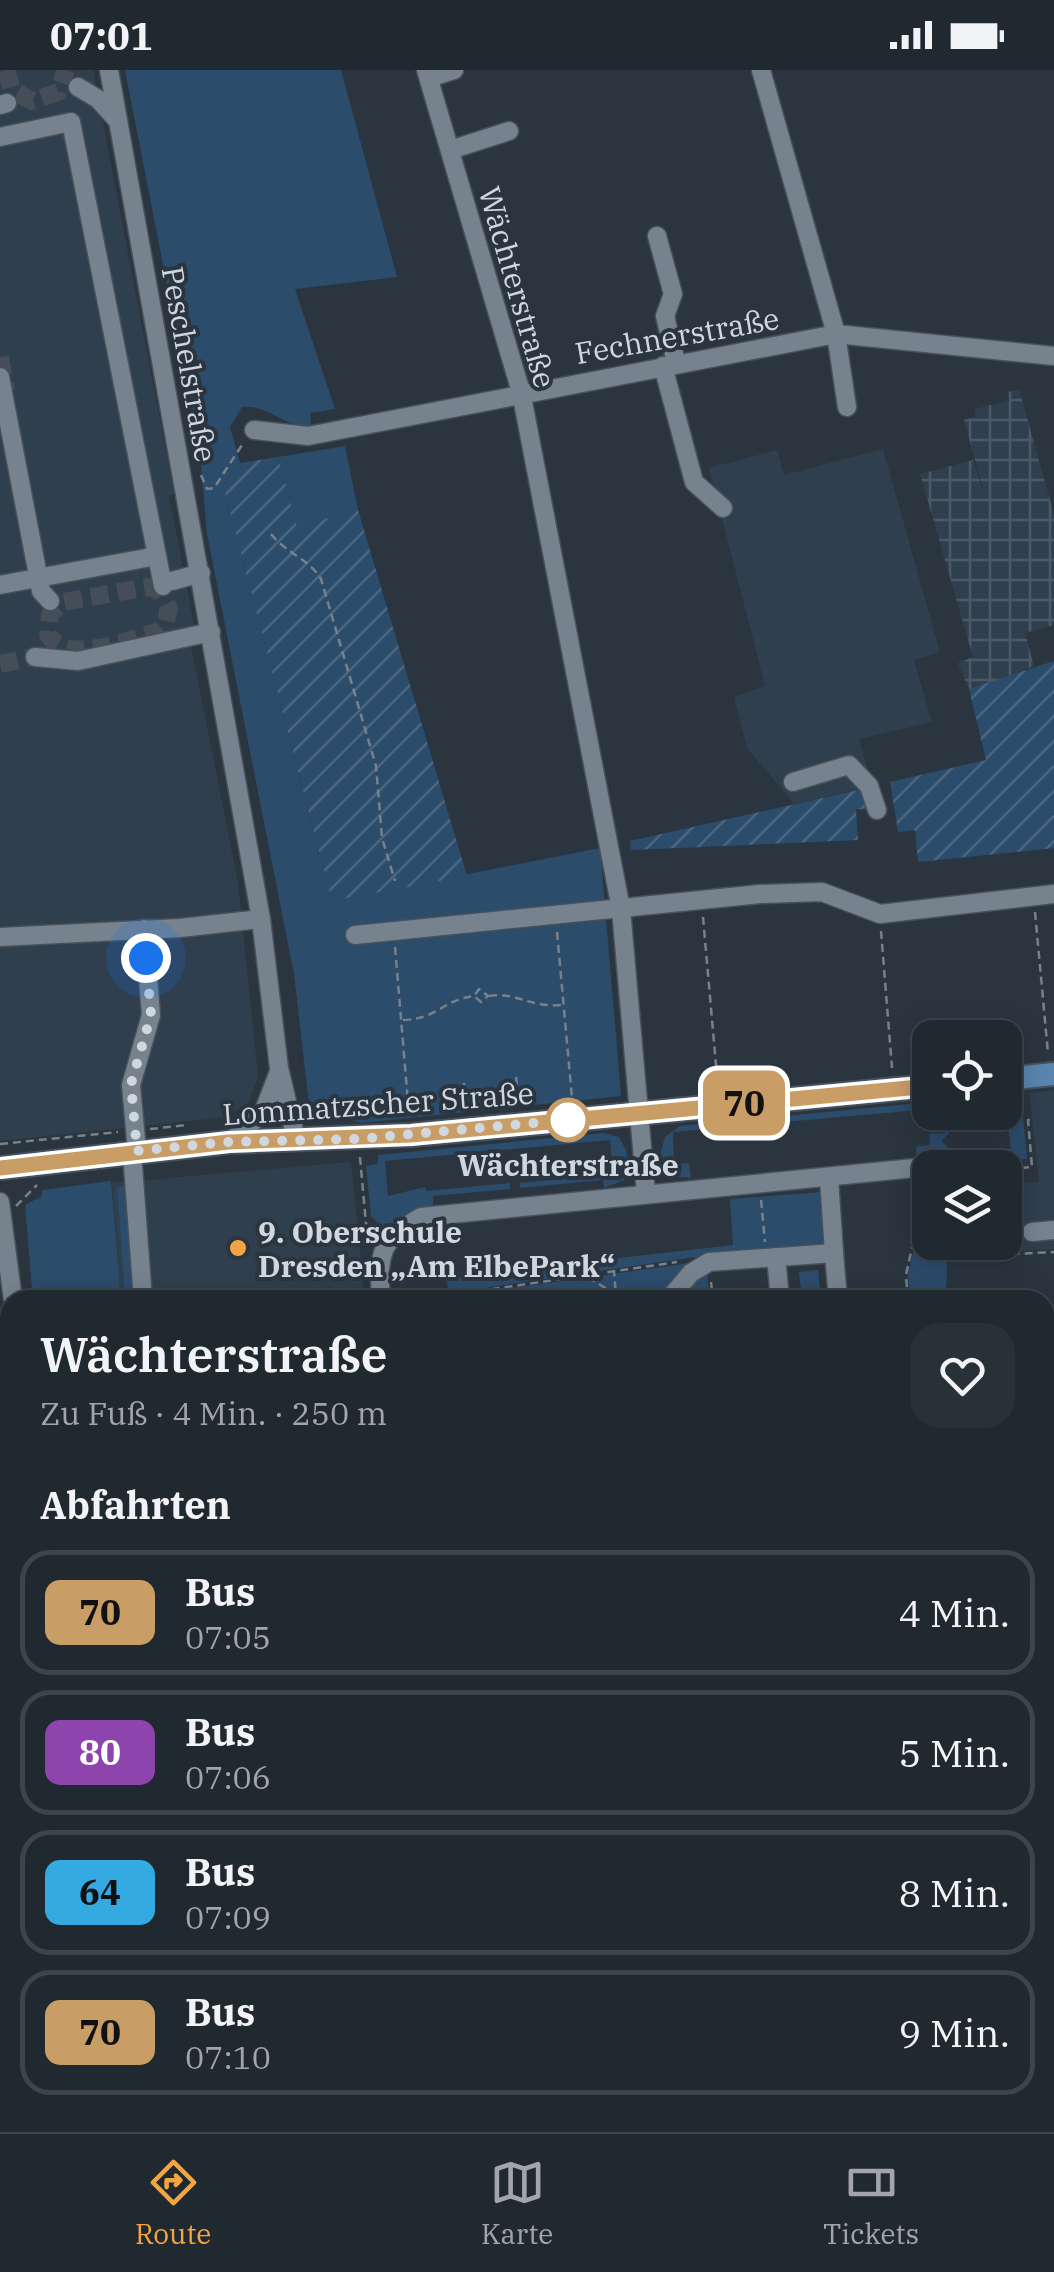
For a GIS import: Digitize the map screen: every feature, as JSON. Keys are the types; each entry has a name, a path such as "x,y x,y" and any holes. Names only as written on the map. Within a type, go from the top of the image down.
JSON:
{"main road":[{"path":"1022,1077 1052,1074"},
{"name":"Lommatzscher Straße","path":"0,1168 229,1142 411,1135 912,1088"}],"street":[{"path":"427,74 454,70"},
{"path":"761,70 836,334 846,406"},
{"name":"Wächterstraße","path":"427,74 521,392 620,909 640,1113"},
{"path":"110,75 78,87 98,99 118,121"},
{"name":"Peschelstraße","path":"110,75 262,918 279,1068 296,1140"},
{"path":"0,137 69,116 157,556 167,583 201,573"},
{"path":"450,150 510,132"},
{"path":"657,236 672,294 665,316 670,364 694,482 722,508"},
{"name":"Fechnerstraße","path":"254,430 308,436 836,334 1054,356"},
{"path":"0,377 41,591 50,601"},
{"path":"0,584 157,556"},
{"path":"34,657 78,662 211,632"},
{"path":"179,640 196,647 217,667"},
{"path":"793,782 848,765 870,786 878,810"},
{"path":"355,934 822,892 880,914 1054,894"},
{"path":"0,937 262,918"},
{"path":"142,1290 131,1084 151,1015 144,929"},
{"path":"229,1142 268,1106 279,1068"},
{"path":"640,1113 646,1193"},
{"path":"381,1290 379,1264 385,1242 421,1217 912,1169"},
{"path":"830,1178 837,1290"},
{"path":"1,1205 12,1290"},
{"path":"1032,1232 1054,1230"},
{"path":"677,1290 691,1273 709,1262 834,1253"},
{"path":"771,1258 778,1290"}],"path":[{"path":"201,475 207,490 214,488 254,430"},
{"path":"272,534 282,548 315,568 321,579 376,766 382,838 395,882"},
{"path":"1034,896 1052,1074"},
{"path":"701,900 719,1106"},
{"path":"880,914 894,1089"},
{"path":"556,915 574,1120"},
{"path":"393,932 411,1135"},
{"path":"402,1020 428,1019 454,999 474,996 481,989 488,996"},
{"path":"474,996 481,1002 488,996 509,993 538,1008 564,1005"},
{"path":"516,1077 522,1124"},
{"path":"464,1082 467,1130"},
{"path":"1032,1120 1028,1120 1032,1167"},
{"path":"358,1139 366,1224 385,1242"},
{"path":"1,1205 20,1206 35,1186 50,1180"},
{"path":"760,1184 771,1258"},
{"path":"907,1290 912,1248"},
{"path":"486,1290 688,1260 709,1262"},
{"path":"614,1271 616,1290"},
{"path":"586,1275 608,1290"}],"shaded area":[{"path":"0,70 93,70 174,494 169,496 195,629 188,631 238,883 258,1075 249,1102 227,1117 0,1141"},
{"path":"125,70 341,70 397,277 295,289 335,409 310,413 311,426 302,426 260,409 242,407 230,427 240,463 223,485 332,901 600,848 621,1096 361,1123 310,1113 294,974 207,534 200,454"},
{"path":"1019,389 1054,514 1054,625 1025,633 1034,666 970,692 958,663 973,657 920,474 973,460 986,500 964,420 976,417 974,409 1009,401 1008,392"},
{"path":"345,446 358,510 297,527 278,457"},
{"path":"883,449 940,652 914,660 932,722 859,739 873,786 794,804 747,748 734,697 765,686 709,468 777,450 784,475"},
{"path":"278,457 297,526 358,510 467,876 332,901 223,485 240,463"},
{"path":"1054,661 1054,848 918,862 915,830 898,832 890,782 986,760 969,689"},
{"path":"867,788 871,810 856,809 858,840 631,850 630,841"},
{"path":"1054,1090 1054,1249 1022,1251 1022,1183 1039,1182 1029,1093"},
{"path":"912,1104 912,1111 673,1132 674,1164 689,1163 691,1178 665,1176 659,1158 665,1137 680,1126"},
{"path":"1022,1106 1027,1159 1022,1159 1022,1150 1011,1150 1009,1130 1022,1130"},
{"path":"951,1130 942,1141 950,1150 916,1150 930,1145 929,1134"},
{"path":"604,1133 619,1137 627,1152 628,1171 624,1180 604,1188 603,1180 520,1188 520,1183 613,1174 610,1140 385,1161 388,1196 425,1187 426,1191 510,1183 510,1189 433,1196 433,1208 404,1218 387,1232 371,1216 366,1166 378,1164 378,1155"},
{"name":"9. Oberschule Dresden „Am ElbePark“","path":"351,1162 364,1290 120,1290 112,1183"},
{"path":"111,1181 120,1290 32,1290 25,1205 42,1196 42,1190"},
{"path":"128,1186 135,1290 124,1290 117,1187"},
{"path":"822,1192 827,1241 820,1249 688,1258 471,1290 448,1288 446,1278 733,1245 730,1199"},
{"path":"912,1258 947,1260 946,1290 909,1290"},
{"path":"704,1261 684,1270 666,1290 498,1290"},
{"path":"818,1270 820,1290 801,1290 799,1272"},
{"path":"707,1272 709,1290 685,1290"}],"tunnel":[{"path":"6,70 12,90 32,101 58,92 66,70"},
{"path":"0,357 6,391"},
{"path":"148,587 160,591 169,609 165,625 157,632 84,650 69,649 48,635 50,614 63,602 148,587"},
{"path":"0,664 48,654"}],"bus line":[{"name":"70","path":"0,1168 229,1142 411,1135 912,1088"}],"place":[{"name":"Wächterstraße","path":"568,1120"},
{"name":"9. Oberschule Dresden „Am ElbePark“","path":"238,1248"}],"route":[{"path":"146,958 151,1015 131,1084 137,1151 229,1142 358,1139 568,1120"}]}
